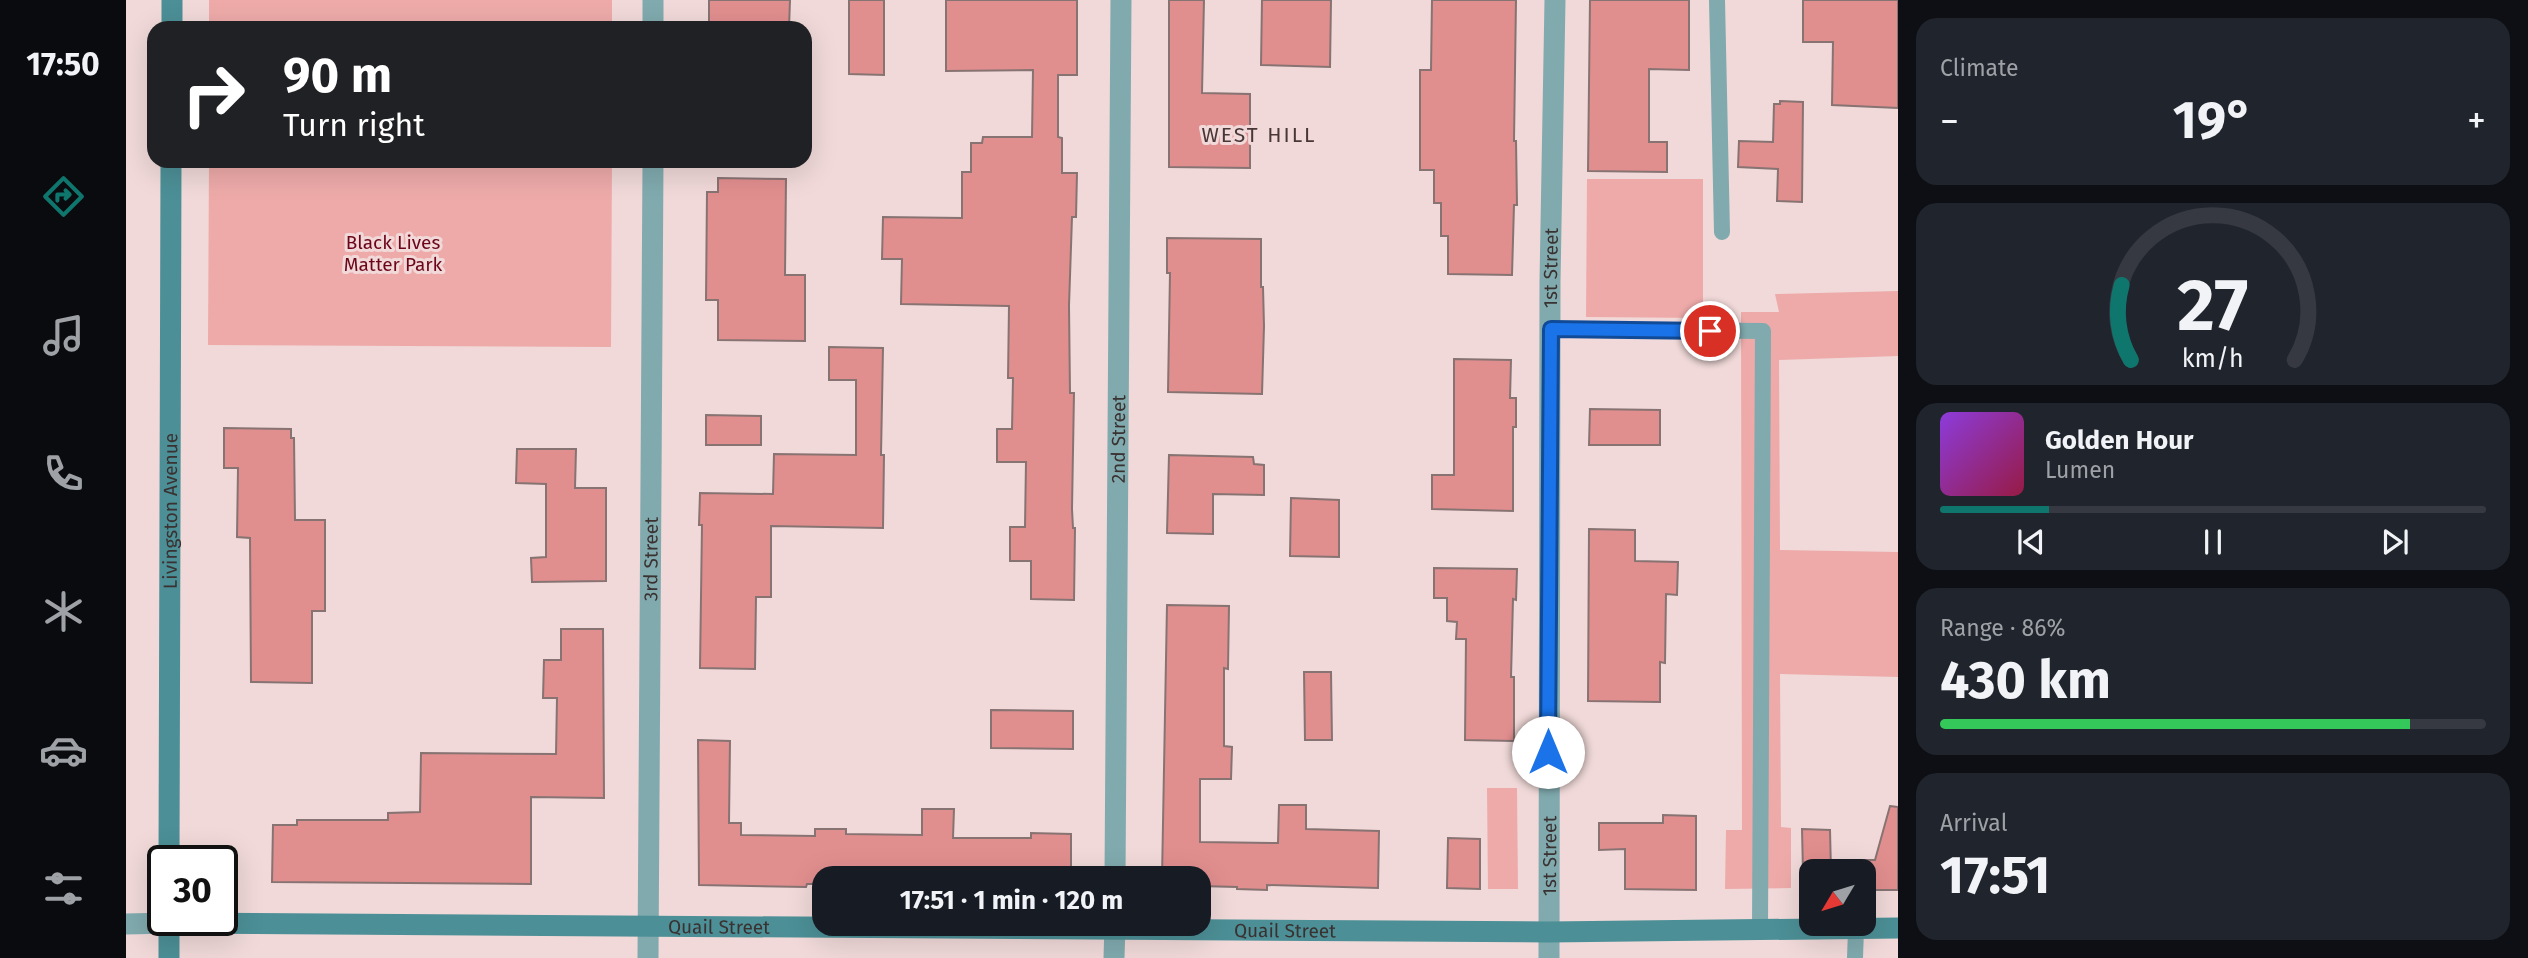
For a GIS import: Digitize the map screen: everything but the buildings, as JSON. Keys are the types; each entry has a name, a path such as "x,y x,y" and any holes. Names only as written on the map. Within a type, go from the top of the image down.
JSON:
{"street":[{"path":"172,0 172,21"},
{"path":"653,0 653,21"},
{"name":"2nd Street","path":"1115,866 1121,0"},
{"name":"1st Street","path":"1549,958 1555,0"},
{"name":"Livingston Avenue","path":"169,845 171,168"},
{"name":"3rd Street","path":"648,958 653,168"},
{"name":"Quail Street","path":"238,922 812,925"},
{"path":"126,924 147,923"},
{"name":"Quail Street","path":"1211,927 1549,932 1799,929"},
{"name":"Quail Street","path":"1876,929 1898,928"},
{"path":"169,936 169,958"},
{"path":"1114,958 1115,936"}],"lane":[{"path":"1717,0 1722,232"},
{"path":"1551,329 1763,331 1760,929"},
{"path":"1855,958 1856,936"}],"green space":[{"path":"209,0 612,0 612,21 209,21"},
{"name":"Black Lives Matter Park","path":"209,168 612,168 611,347 208,345"},
{"path":"1587,179 1703,179 1703,318 1586,317"},
{"path":"1898,291 1898,356 1779,360 1780,550 1898,552 1898,677 1780,674 1781,827 1791,828 1791,888 1725,889 1726,830 1742,830 1741,312 1779,312 1775,294"},
{"path":"1487,788 1517,788 1518,889 1488,889"}],"district":[{"name":"WEST HILL","path":"1259,135"}],"route":[{"path":"1548,752 1551,329 1710,331"}]}
